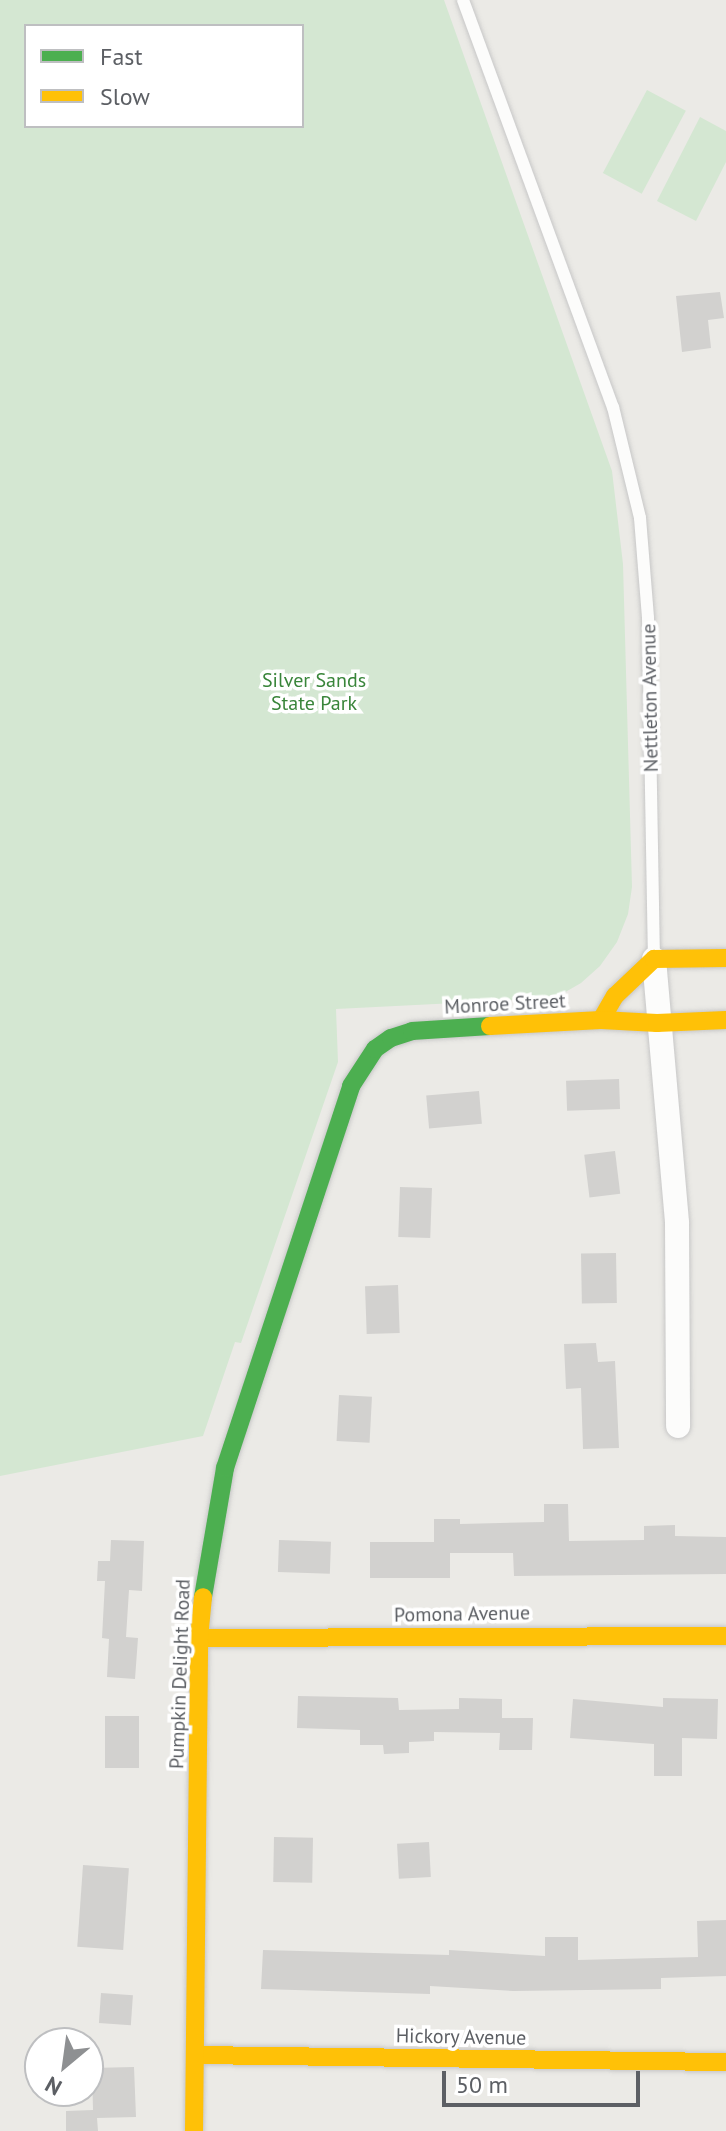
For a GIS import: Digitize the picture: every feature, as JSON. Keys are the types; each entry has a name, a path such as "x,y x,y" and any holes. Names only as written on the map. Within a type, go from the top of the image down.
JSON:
{"street":[{"path":"601,1020 615,996 654,959 726,958"},
{"name":"Nettleton Avenue","path":"654,959 657,1023 677,1223 678,1426"},
{"name":"Monroe Street","path":"412,1031 601,1020 657,1023 726,1020"},
{"name":"Pumpkin Delight Road","path":"194,2131 199,1638 206,1570 225,1468 328,1151 362,1065 391,1038 412,1031"},
{"name":"Pomona Avenue","path":"199,1638 726,1636"},
{"name":"Hickory Avenue","path":"195,2055 726,2062"}],"lane":[{"name":"Nettleton Avenue","path":"463,0 613,407 640,518 648,618 654,959"}],"green space":[{"name":"Silver Sands State Park","path":"0,0 444,0 612,471 623,564 632,887 628,914 617,942 600,966 581,983 555,998 336,1009 338,1062 241,1343 235,1342 203,1436 0,1476"},
{"path":"647,90 686,111 642,194 603,173"},
{"path":"700,117 726,131 726,162 696,221 657,201"}],"building":[{"path":"720,292 724,318 708,320 711,348 682,352 676,296"},
{"path":"619,1079 620,1109 567,1111 566,1081"},
{"path":"479,1091 482,1124 429,1128 426,1096"},
{"path":"615,1151 620,1194 589,1197 584,1155"},
{"path":"400,1187 432,1188 430,1238 398,1237"},
{"path":"616,1253 617,1303 582,1304 581,1254"},
{"path":"398,1285 400,1333 367,1334 365,1286"},
{"path":"596,1343 598,1362 615,1361 619,1448 583,1449 581,1388 566,1389 564,1344"},
{"path":"339,1395 372,1397 370,1443 337,1441"},
{"path":"544,1504 568,1504 569,1541 644,1540 644,1526 675,1525 675,1536 726,1537 726,1574 514,1576 513,1553 450,1553 450,1578 370,1578 370,1542 434,1542 434,1519 460,1519 460,1524 544,1522"},
{"path":"111,1540 144,1541 142,1591 129,1590 126,1637 138,1638 135,1679 107,1677 109,1639 102,1638 105,1581 97,1581 98,1561 110,1561"},
{"path":"279,1540 331,1542 330,1574 278,1572"},
{"path":"298,1696 398,1698 399,1710 459,1709 459,1698 502,1699 502,1718 533,1718 532,1750 499,1750 500,1733 434,1732 434,1741 409,1742 409,1753 384,1754 383,1745 360,1745 360,1730 297,1728"},
{"path":"663,1698 718,1699 717,1739 682,1738 682,1776 654,1776 654,1744 570,1738 573,1699 663,1707"},
{"path":"105,1716 139,1716 139,1768 105,1768"},
{"path":"274,1837 313,1838 312,1883 273,1882"},
{"path":"429,1842 431,1877 399,1879 397,1844"},
{"path":"83,1865 129,1868 123,1950 77,1947"},
{"path":"726,1920 726,1976 661,1978 661,1989 513,1991 430,1986 430,1994 261,1989 263,1950 449,1955 449,1950 545,1956 545,1937 578,1937 578,1960 698,1957 697,1921"},
{"path":"101,1993 133,1995 131,2025 99,2023"},
{"path":"134,2067 136,2117 97,2118 98,2131 66,2131 66,2111 104,2107 104,2068"}],"traffic: fast":[{"path":"203,1597 225,1468 351,1086 375,1049 391,1038 412,1031 490,1026"}],"traffic: slow":[{"path":"601,1020 615,996 654,959 726,958"},
{"path":"490,1026 601,1020 657,1023 726,1020"},
{"path":"194,2131 199,1638 203,1597"},
{"path":"199,1638 726,1636"},
{"path":"195,2055 726,2062"}]}
